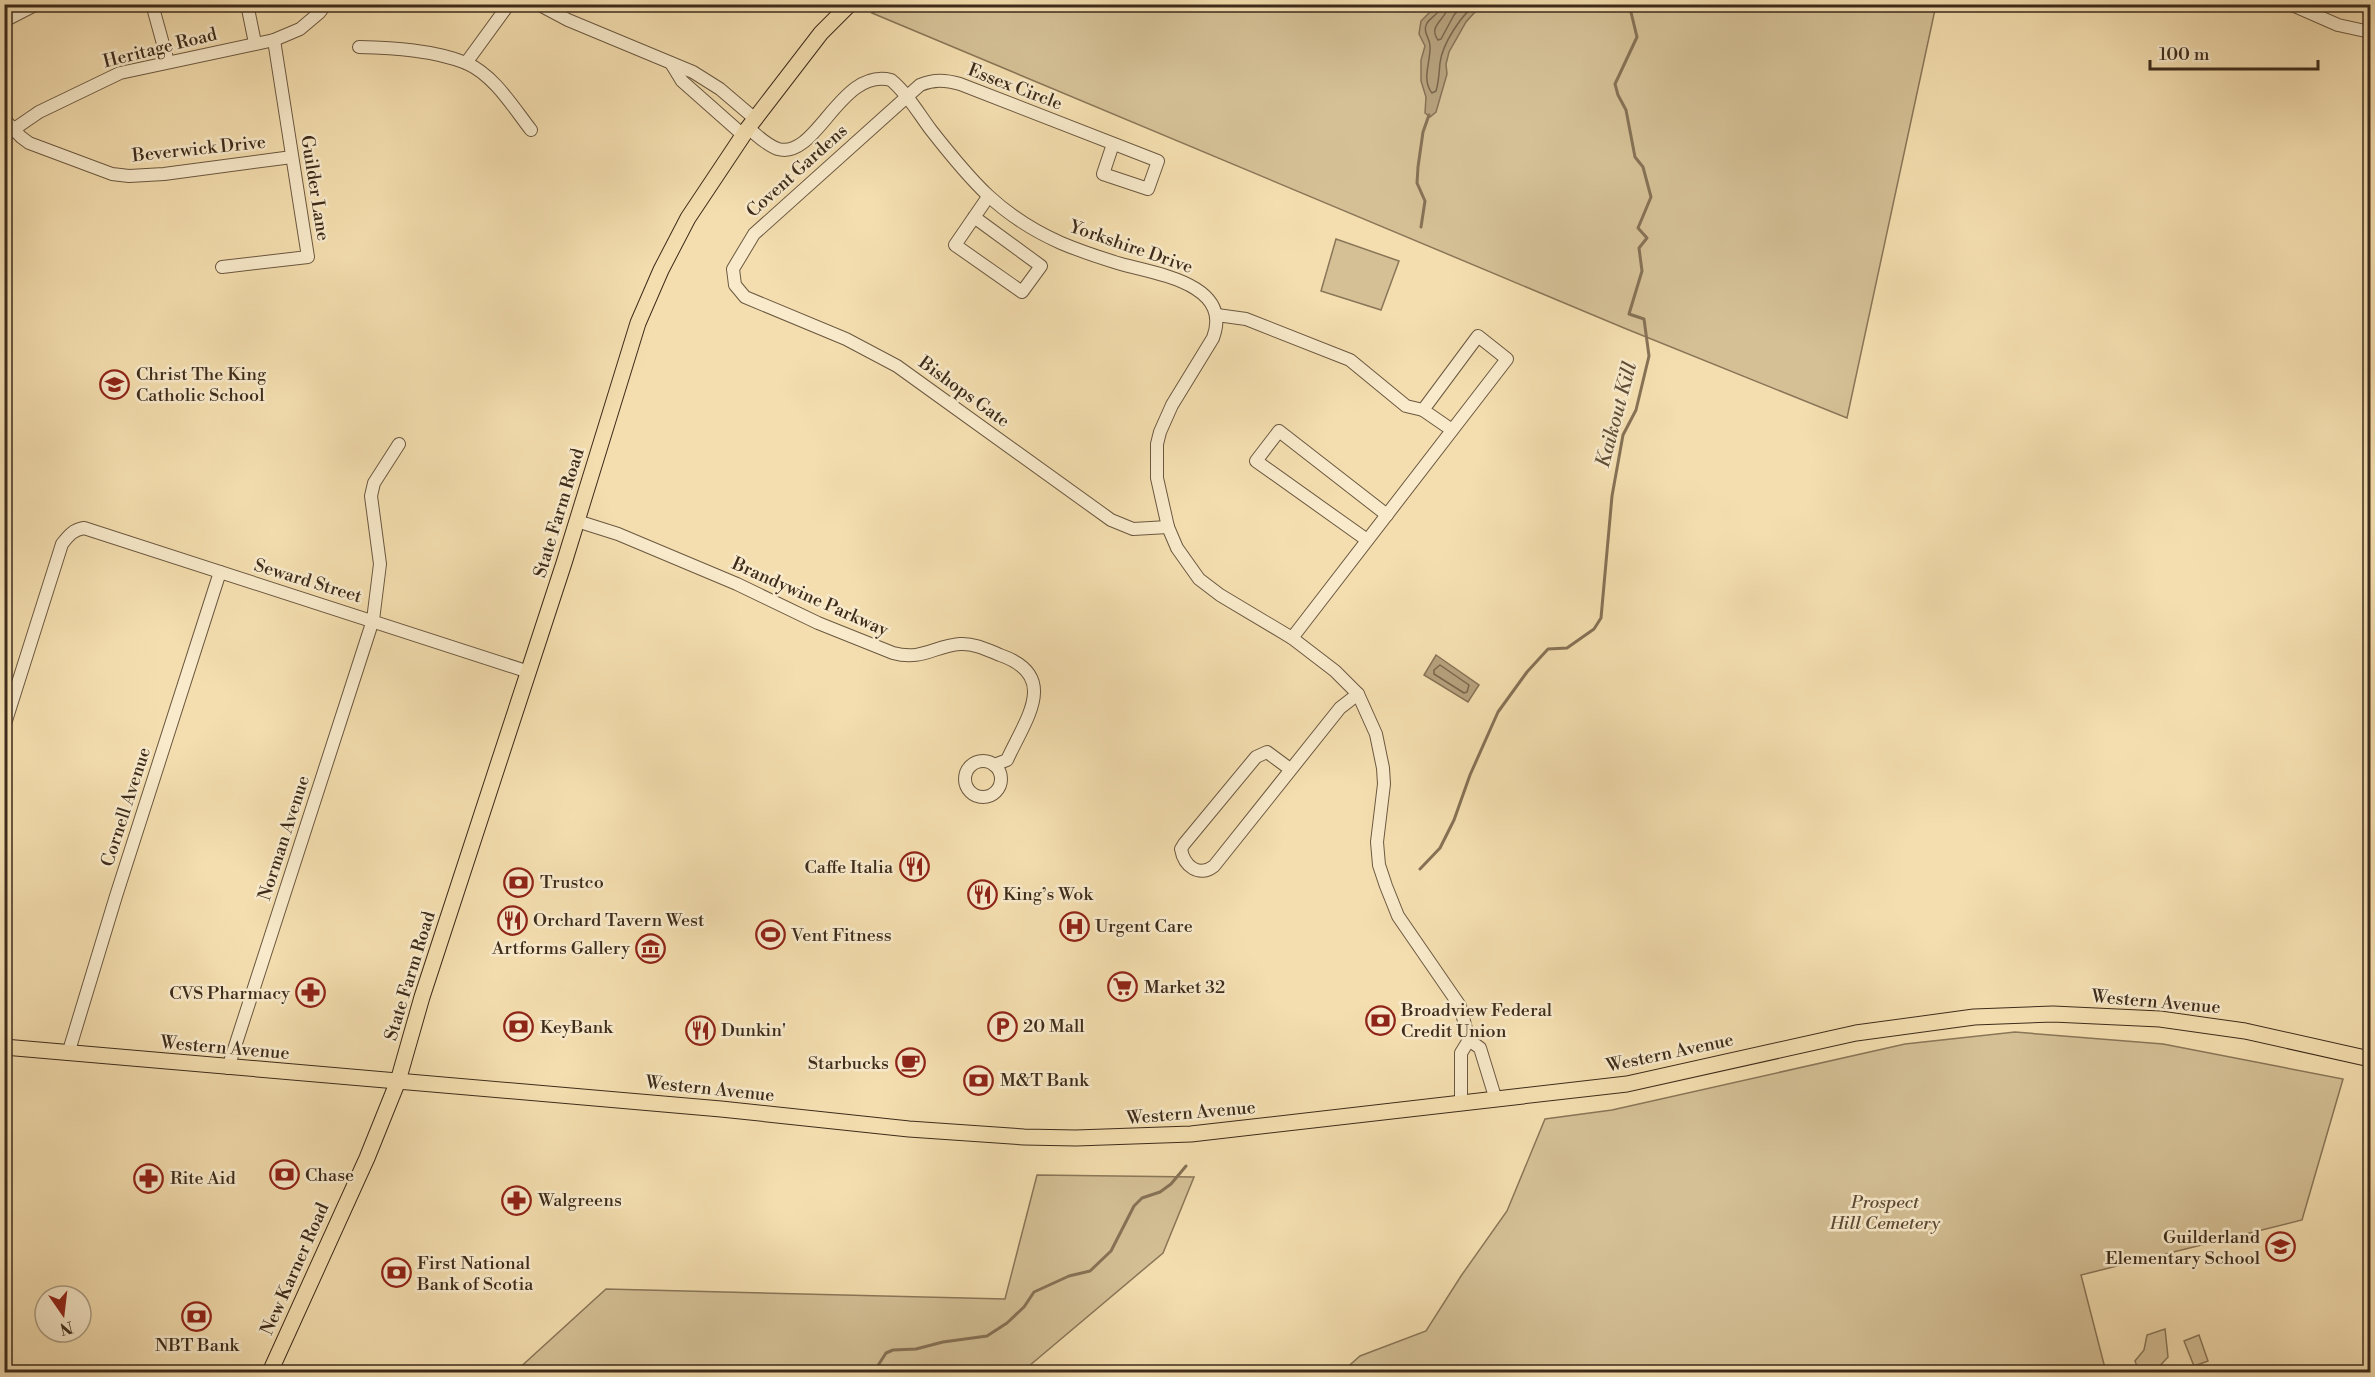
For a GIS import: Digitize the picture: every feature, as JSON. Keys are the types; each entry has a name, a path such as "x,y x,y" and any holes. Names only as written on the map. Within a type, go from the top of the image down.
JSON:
{"main road":[{"name":"State Farm Road","path":"398,1081 422,998 529,672 638,323 661,270 688,218 748,127 822,33 850,4"},
{"name":"Western Avenue","path":"4,1047 721,1109 898,1128 1045,1138 1118,1138 1191,1134 1627,1084 1856,1033 1996,1016 2052,1014 2179,1022 2245,1031 2370,1059"},
{"name":"New Karner Road","path":"270,1372 367,1158 398,1081"}],"street":[{"path":"4,21 37,4"},
{"path":"152,4 168,62"},
{"path":"247,4 255,44"},
{"name":"Heritage Road","path":"7,128 120,73 274,40 300,29 326,4"},
{"path":"466,63 509,4"},
{"path":"538,4 568,20 693,72 720,89 748,127"},
{"path":"2290,4 2338,25 2370,32"},
{"name":"Guilder Lane","path":"222,267 308,257 274,40"},
{"path":"359,46 395,48 466,63 493,84 531,130"},
{"path":"671,63 682,81 748,127"},
{"name":"Yorkshire Drive","path":"748,127 771,146 788,149 804,142 838,104 866,82 874,78 891,80 971,181 988,197 1030,227 1061,243 1104,259 1193,286 1205,296 1217,315"},
{"name":"Essex Circle","path":"906,97 927,82 948,81 1158,161 1148,189 1103,174 1113,144"},
{"name":"Covent Gardens","path":"735,285 734,269 754,234 906,97"},
{"name":"Beverwick Drive","path":"7,128 29,142 112,174 129,176 164,174 292,157"},
{"path":"974,217 1041,266 1022,292 955,245 974,217 988,197"},
{"name":"Bishops Gate","path":"735,285 746,297 846,339 897,366 1111,520 1133,529 1168,527"},
{"path":"1452,430 1423,410 1406,406 1350,360 1245,319 1217,315 1217,327 1213,338 1172,405 1157,444 1157,478 1168,527 1177,548 1199,579 1220,595 1292,638 1335,671 1358,694 1376,734 1383,768 1384,784 1377,842 1379,865 1386,886 1398,916 1460,1006 1470,1041 1480,1048 1496,1100"},
{"path":"1292,638 1507,359 1478,336 1423,410"},
{"path":"1367,540 1256,461 1280,431 1387,515"},
{"name":"Norman Avenue","path":"228,1068 373,620 380,564 371,496 374,483 399,444"},
{"name":"Brandywine Parkway","path":"576,521 628,538 736,584 818,623 893,653 903,656 921,656 965,644 1021,664 1032,677 1034,696 1007,760 994,765"},
{"name":"Seward Street","path":"4,727 62,544 76,529 93,530 529,672"},
{"name":"Cornell Avenue","path":"68,1054 112,907 220,572"},
{"path":"1290,769 1267,752 1256,756 1184,844 1181,849 1186,862 1196,871 1202,872 1214,866 1340,708 1358,694"},
{"path":"1461,1104 1461,1053 1470,1041"}],"green space":[{"path":"886,4 1936,5 1847,418 1624,328 872,13"},
{"path":"1336,239 1399,261 1381,310 1321,291"},
{"name":"Prospect Hill Cemetery","path":"2015,1032 2163,1044 2343,1079 2302,1220 2081,1275 2106,1372 1342,1372 1360,1356 1426,1331 1507,1211 1545,1119 1612,1110 1905,1044"},
{"path":"1037,1175 1194,1177 1163,1253 1029,1366 1029,1372 515,1372 606,1289 1005,1299"},
{"path":"2165,1329 2168,1357 2156,1370 2139,1372 2135,1361 2144,1350 2147,1335"},
{"path":"2199,1335 2208,1361 2194,1366 2184,1341"}],"water":[{"path":"1437,5 1492,5 1475,12 1466,22 1449,52 1446,64 1447,74 1436,112 1430,117 1425,113 1426,97 1421,81 1421,60 1425,46 1419,34 1421,21"},
{"path":"1436,655 1479,685 1468,702 1424,675"}],"waterway":[{"name":"Kaikout Kill","path":"1420,869 1440,848 1454,820 1470,775 1498,712 1527,672 1548,649 1567,648 1594,629 1601,618 1612,496 1623,435 1636,410 1649,356 1644,319 1629,314 1642,271 1639,248 1647,238 1638,228 1651,197 1643,167 1635,157 1626,110 1615,84 1637,37 1629,4"},
{"path":"1421,227 1425,201 1417,183 1418,167 1423,132 1429,115"},
{"name":"Kaikout Kill","path":"863,1372 877,1367 886,1353 893,1350 916,1349 943,1342 987,1336 1007,1323 1024,1307 1034,1292 1069,1276 1090,1271 1111,1251 1134,1206 1142,1198 1160,1192 1171,1184 1186,1166"}],"place":[{"name":"Christ The King Catholic School","path":"115,384"},
{"name":"Caffe Italia","path":"914,867"},
{"name":"Trustco","path":"519,882"},
{"name":"King’s Wok","path":"982,894"},
{"name":"Orchard Tavern West","path":"512,920"},
{"name":"Urgent Care","path":"1074,926"},
{"name":"Vent Fitness","path":"770,935"},
{"name":"Artforms Gallery","path":"651,948"},
{"name":"Market 32","path":"1123,987"},
{"name":"CVS Pharmacy","path":"311,993"},
{"name":"Broadview Federal Credit Union","path":"1380,1020"},
{"name":"20 Mall","path":"1002,1026"},
{"name":"KeyBank","path":"519,1027"},
{"name":"Dunkin'","path":"700,1030"},
{"name":"Starbucks","path":"910,1063"},
{"name":"M&T Bank","path":"979,1080"},
{"name":"Chase","path":"284,1175"},
{"name":"Rite Aid","path":"149,1178"},
{"name":"Walgreens","path":"517,1200"},
{"name":"Guilderland Elementary School","path":"2281,1247"},
{"name":"First National Bank of Scotia","path":"396,1273"},
{"name":"NBT Bank","path":"197,1316"}]}
